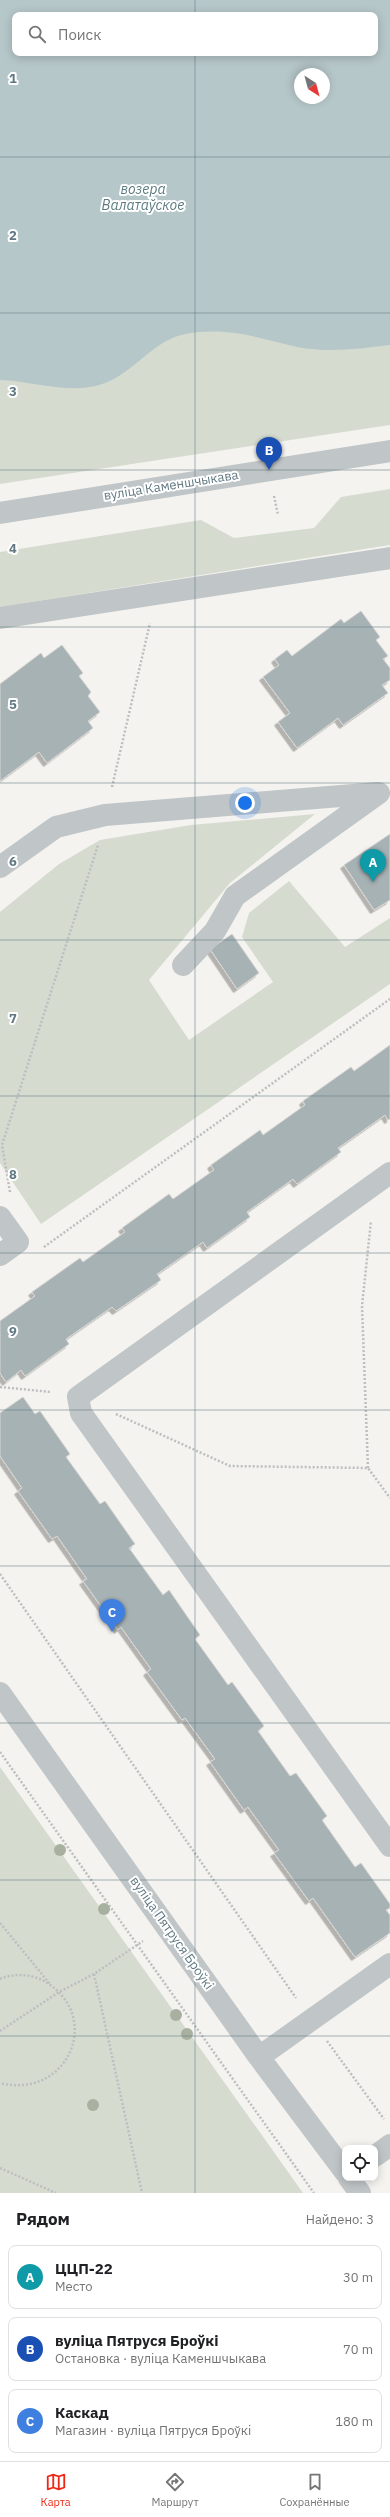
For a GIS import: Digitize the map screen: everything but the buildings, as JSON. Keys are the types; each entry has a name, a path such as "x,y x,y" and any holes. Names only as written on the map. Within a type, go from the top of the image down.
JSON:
{"street":[{"name":"вуліца Каменшчыкава","path":"0,513 390,452"},
{"path":"0,618 390,558"},
{"path":"0,867 56,827 105,815 384,792"},
{"path":"183,965 215,931 234,896 384,792"},
{"path":"382,1178 78,1396 81,1413 390,1846"},
{"path":"0,1217 18,1242 0,1255"},
{"name":"вуліца Пятруся Броўкі","path":"0,1693 167,1925 259,2057 342,2168"},
{"path":"259,2057 390,1964"},
{"path":"378,2154 390,2145"},
{"path":"351,2181 360,2193"}],"path":[{"path":"10,1197 2,1144 100,840 151,620"},
{"path":"39,1250 390,999"},
{"path":"382,1178 362,1306 368,1468 390,1498"},
{"path":"0,1387 35,1389 78,1396 230,1466 368,1468"},
{"path":"0,1574 311,2019 385,2121"},
{"path":"0,1752 314,2193"},
{"path":"0,1923 52,1986 59,1992 68,2004 73,2018 72,2048 65,2062 55,2073 42,2082 28,2086 13,2086 0,2083"},
{"path":"0,2031 59,1992 94,1974 167,1925"},
{"path":"94,1974 142,2193"},
{"path":"0,1979 22,1975 38,1978 52,1986"},
{"path":"0,2168 56,2193"}],"shaded area":[{"name":"возера Валатаўское","path":"0,0 390,0 390,425 0,484"},
{"path":"390,489 390,545 0,607 0,552 201,520 234,538 314,528 341,497"},
{"path":"315,814 230,883 149,980 189,1040 273,982 242,937 249,913 289,881 345,947 390,918 390,984 41,1224 0,1163 0,912 59,864 100,840 191,825"},
{"path":"0,1767 303,2193 0,2193"}],"water":[{"name":"возера Валатаўское","path":"0,0 390,0 390,345 355,349 320,350 297,347 237,333 213,331 199,332 183,334 170,339 148,353 128,370 105,383 93,387 80,388 53,387 0,380"}],"place":[{"name":"вуліца Пятруся Броўкі","path":"269,470"},
{"name":"ЦЦП-22","path":"373,882"},
{"name":"Каскад","path":"112,1632"}]}
